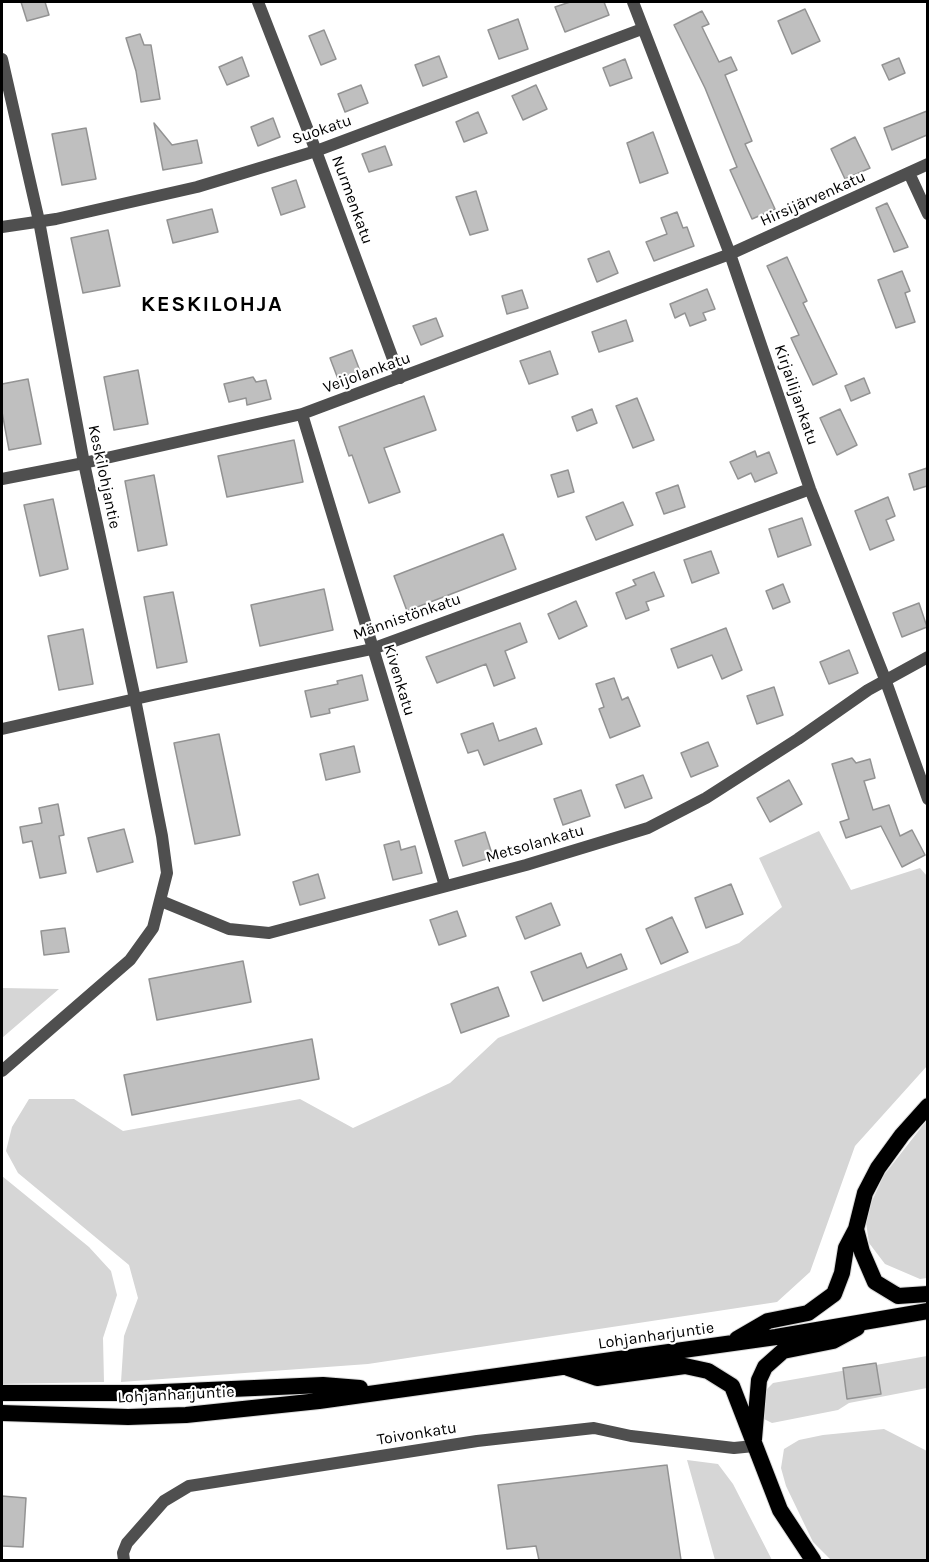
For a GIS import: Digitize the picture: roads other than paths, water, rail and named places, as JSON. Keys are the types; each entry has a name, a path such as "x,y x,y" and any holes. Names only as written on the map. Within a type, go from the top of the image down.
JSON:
{"highway":[{"path":"729,1344 768,1321 808,1313 834,1294 842,1273 846,1248 856,1229 865,1193 878,1168 927,1106"},
{"path":"856,1229 862,1252 875,1282 898,1296 927,1294"},
{"name":"Lohjanharjuntie","path":"2,1413 128,1418 186,1415 319,1401 729,1344 927,1311"},
{"path":"754,1446 759,1380 765,1367 783,1352 833,1341 868,1321"},
{"path":"563,1367 597,1378 685,1366 708,1371 732,1386 780,1510 813,1560"},
{"name":"Lohjanharjuntie","path":"2,1393 140,1393 323,1385 388,1390"}],"street":[{"name":"Nurmenkatu","path":"258,2 316,150 400,378"},
{"name":"Kirjailijankatu","path":"633,2 730,254 810,489 885,679 927,799"},
{"name":"Suokatu","path":"2,227 197,187 316,150 642,29"},
{"name":"Keskilohjantie","path":"2,59 39,221 84,463 135,699 167,873 153,928 130,960 2,1071"},
{"name":"Hirsijärvenkatu","path":"730,254 927,164"},
{"path":"909,173 927,214"},
{"name":"Veijolankatu","path":"2,479 302,414 730,254"},
{"name":"Kivenkatu","path":"302,414 445,886"},
{"name":"Männistönkatu","path":"2,729 372,649 810,489"},
{"name":"Metsolankatu","path":"161,901 229,929 269,933 526,865 648,828 715,792 885,679 927,657"},
{"name":"Toivonkatu","path":"124,1560 123,1553 127,1543 164,1501 189,1486 477,1441 594,1428 631,1436 734,1448 754,1446"}],"district":[{"name":"KESKILOHJA","path":"212,305"}]}
